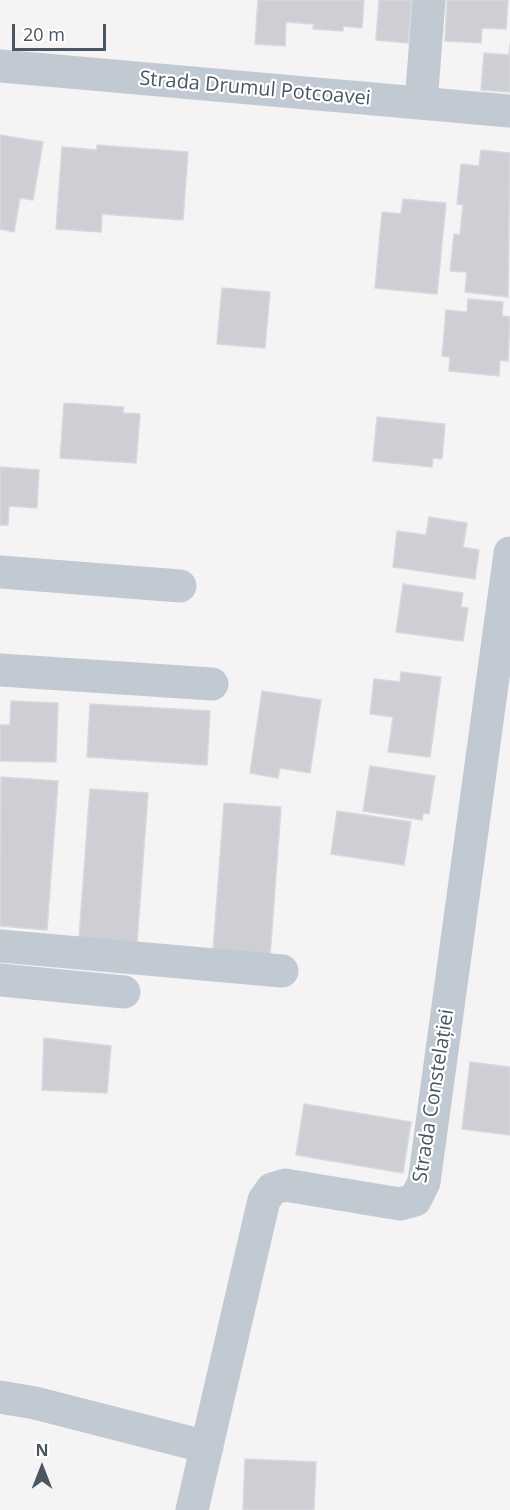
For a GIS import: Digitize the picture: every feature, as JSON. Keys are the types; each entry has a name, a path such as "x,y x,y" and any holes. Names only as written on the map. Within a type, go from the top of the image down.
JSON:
{"street":[{"path":"421,103 429,0"},
{"name":"Strada Drumul Potcoavei","path":"0,66 510,111"},
{"name":"Strada Constelației","path":"192,1510 264,1200 272,1189 285,1185 400,1204 415,1200 424,1182 510,553"},
{"path":"0,572 180,586"},
{"path":"0,670 212,684"},
{"path":"0,946 282,971"},
{"path":"0,980 124,992"},
{"path":"0,1397 35,1403 207,1447"}],"building":[{"path":"258,0 364,0 362,28 343,26 343,31 313,29 314,24 286,22 285,46 255,44"},
{"path":"379,0 412,0 408,43 376,40"},
{"path":"447,0 508,0 506,29 482,28 481,43 445,41"},
{"path":"510,44 510,92 481,90 484,53 509,55"},
{"path":"0,135 43,142 33,200 20,198 14,232 0,229"},
{"path":"97,145 188,152 183,220 102,214 101,232 56,229 62,147 97,150"},
{"path":"481,150 510,153 508,297 465,292 467,272 450,271 454,234 460,235 463,205 457,204 461,164 479,166"},
{"path":"403,199 446,203 437,294 375,288 382,212 401,214"},
{"path":"222,288 270,292 265,348 217,344"},
{"path":"468,299 503,302 502,316 510,317 508,361 500,360 499,376 449,371 450,357 442,356 446,310 467,312"},
{"path":"64,403 124,407 123,413 140,414 136,463 60,458"},
{"path":"377,417 445,424 442,459 433,458 432,467 373,461"},
{"path":"0,467 39,470 37,508 9,506 8,525 0,525"},
{"path":"429,517 467,523 463,547 479,550 475,579 393,567 397,531 426,535"},
{"path":"403,584 463,593 461,607 468,608 463,641 396,632"},
{"path":"401,672 441,677 430,757 388,752 393,717 370,714 374,679 400,682"},
{"path":"262,691 321,700 310,773 280,768 278,778 250,773"},
{"path":"11,701 58,703 56,762 0,761 0,725 10,725"},
{"path":"90,704 210,711 207,765 87,757"},
{"path":"370,766 435,776 429,814 423,813 422,820 363,811"},
{"path":"1,777 58,781 47,930 0,926"},
{"path":"90,789 148,793 137,942 79,938"},
{"path":"224,803 281,807 270,956 213,952"},
{"path":"337,811 411,822 404,865 331,854"},
{"path":"44,1038 111,1046 107,1093 42,1090"},
{"path":"470,1062 510,1067 510,1135 462,1129"},
{"path":"304,1104 411,1122 403,1173 296,1155"},
{"path":"245,1459 316,1462 314,1510 243,1510"}]}
